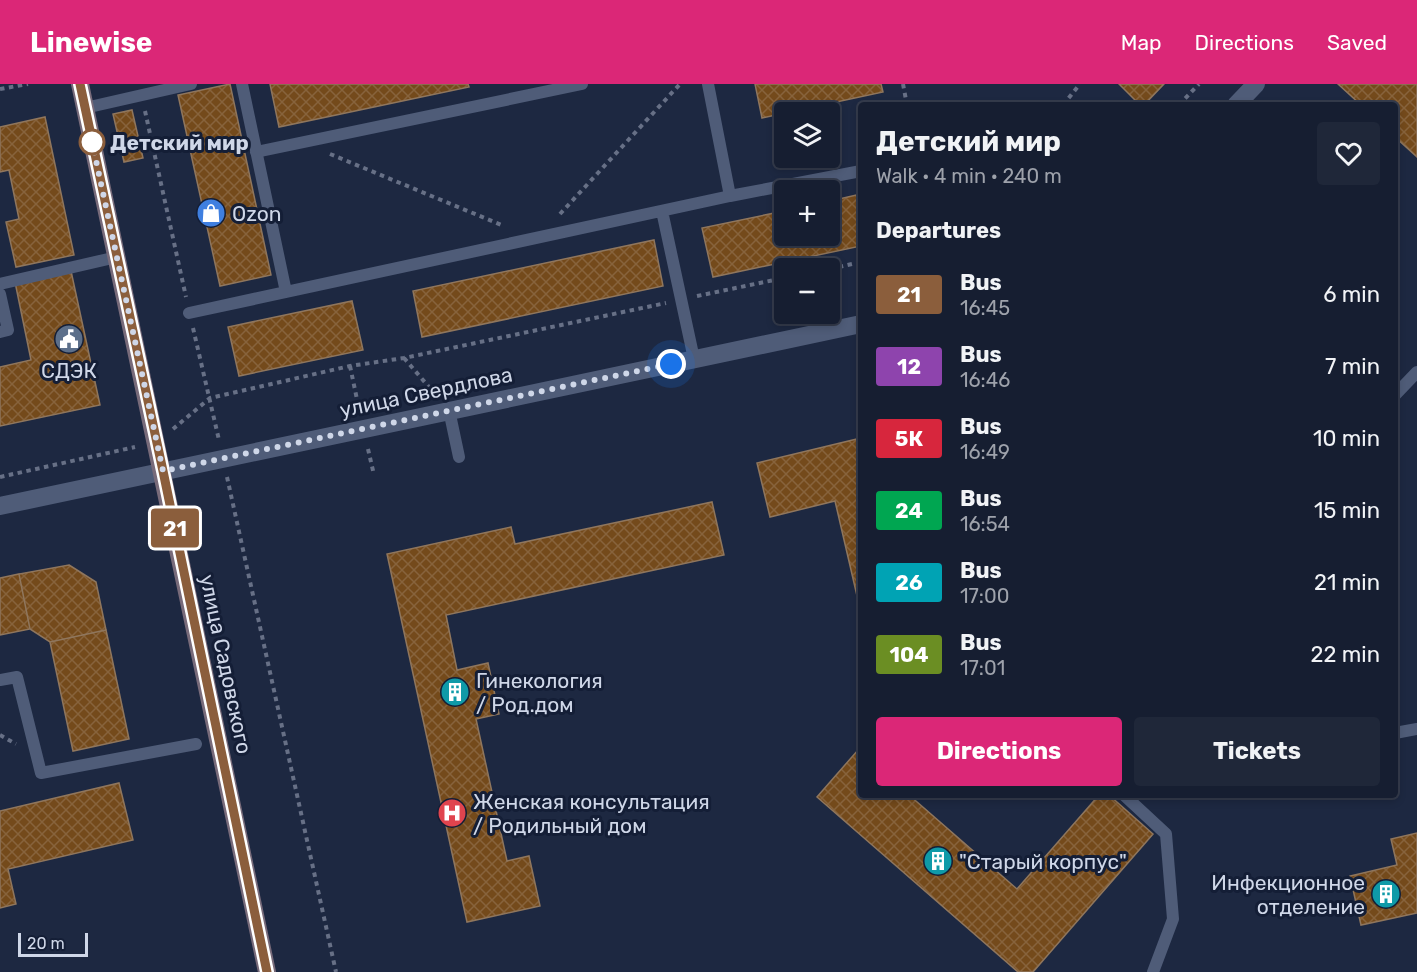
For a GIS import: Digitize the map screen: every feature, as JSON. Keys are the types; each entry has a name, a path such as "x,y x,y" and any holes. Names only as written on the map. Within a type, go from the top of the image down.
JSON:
{"street":[{"name":"улица Садовского","path":"80,84 267,972"},
{"path":"1239,102 1256,84"},
{"name":"улица Свердлова","path":"0,506 858,325"}],"lane":[{"path":"85,108 190,84"},
{"path":"242,84 286,292"},
{"path":"256,152 582,84"},
{"path":"708,84 730,196"},
{"path":"189,313 536,240 730,196 858,172"},
{"path":"662,211 694,359"},
{"path":"0,284 117,258"},
{"path":"0,294 8,330 0,332"},
{"path":"1398,392 1417,372"},
{"path":"449,411 459,456"},
{"path":"0,680 17,677 41,773 196,744"},
{"path":"1398,732 1417,729"},
{"path":"1127,798 1166,834 1173,919 1153,972"}],"path":[{"path":"0,89 28,84"},
{"path":"301,142 536,240 680,84"},
{"path":"903,84 906,102"},
{"path":"1065,102 1080,84"},
{"path":"1182,102 1199,84"},
{"path":"141,95 336,972"},
{"path":"840,267 858,263"},
{"path":"0,477 157,444 210,398 350,366 404,358 774,280"},
{"path":"404,358 449,411"}],"building":[{"path":"230,84 271,275 220,286 178,95"},
{"path":"270,84 468,84 469,87 279,127"},
{"path":"755,84 881,84 883,92 836,102 774,102 774,115 762,118"},
{"path":"1119,84 1164,84 1147,102 1137,102"},
{"path":"1338,84 1417,84 1417,157 1398,140 1398,102 1358,102"},
{"path":"132,110 143,158 124,162 113,114"},
{"path":"45,117 74,255 16,267 6,222 19,219 9,170 0,172 0,127"},
{"path":"858,195 858,247 804,258 774,258 774,264 713,277 702,228 774,213 774,246 840,246 840,199"},
{"path":"654,240 663,286 422,337 413,291"},
{"path":"71,271 100,405 0,426 0,367 31,360 15,282"},
{"path":"352,301 363,350 239,376 228,327"},
{"path":"858,439 858,600 835,501 770,517 757,463"},
{"name":"Гинекология / Род.дом","path":"712,502 724,555 446,615 457,670 488,663 499,714 476,719 507,861 529,856 540,906 467,922 387,554 511,527 515,544"},
{"path":"69,565 96,582 106,630 50,642 30,629 19,574"},
{"path":"19,574 30,629 0,635 0,578"},
{"path":"106,630 129,739 73,751 50,642"},
{"name":"\"Старый корпус\"","path":"858,750 858,798 912,798 1017,889 1096,798 1112,798 1153,834 1033,972 1018,972 817,797"},
{"path":"119,783 133,840 8,869 16,904 0,908 0,811"},
{"name":"Инфекционное отделение","path":"1417,833 1417,913 1361,925 1350,876 1397,865 1391,839"}],"bus line":[{"name":"21","path":"80,84 267,972"}],"place":[{"name":"Детский мир","path":"92,142"},
{"name":"Ozon","path":"211,213"},
{"name":"СДЭК","path":"69,339"},
{"name":"Гинекология / Род.дом","path":"455,692"},
{"name":"Женская консультация / Родильный дом","path":"452,813"},
{"name":"\"Старый корпус\"","path":"938,861"},
{"name":"Инфекционное отделение","path":"1386,894"}],"route":[{"path":"92,142 163,471 671,364"}]}
